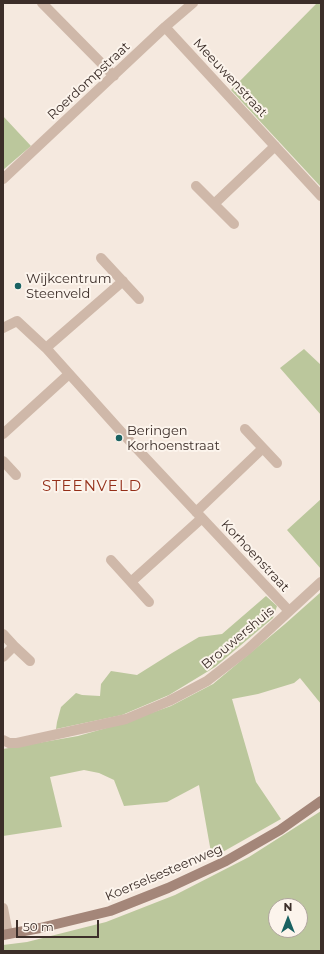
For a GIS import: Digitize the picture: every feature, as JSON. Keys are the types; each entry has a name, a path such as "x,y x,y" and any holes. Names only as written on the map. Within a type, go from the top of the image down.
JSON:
{"street":[{"path":"42,3 114,76"},
{"name":"Roerdompstraat","path":"3,179 165,27 193,3"},
{"name":"Meeuwenstraat","path":"165,27 321,196"},
{"path":"215,203 275,146"},
{"path":"196,186 215,203 234,224"},
{"path":"101,258 139,299"},
{"path":"46,348 123,281"},
{"name":"Korhoenstraat","path":"3,328 17,321 46,348 289,611"},
{"path":"3,434 69,374"},
{"path":"245,429 262,449 277,463"},
{"name":"Korhoenstraat","path":"132,581 199,515 262,449"},
{"path":"3,461 16,475"},
{"path":"111,560 150,602"},
{"name":"Brouwershuis","path":"3,740 10,743 17,743 126,719 168,701 207,681 247,650 321,582"},
{"path":"3,634 30,661"},
{"path":"3,657 14,646"},
{"name":"Koerselsesteenweg","path":"5,934 40,928 110,911 168,888 226,861 280,830 321,801"},
{"path":"3,908 5,934"}],"green space":[{"path":"317,3 321,3 321,187 231,90"},
{"path":"3,116 31,146 3,170"},
{"path":"304,349 321,365 321,415 280,368"},
{"path":"321,499 321,569 287,530"},
{"path":"321,592 321,704 300,678 294,683 258,694 232,699 256,782 281,819 212,858 199,785 167,802 124,806 114,780 99,773 84,770 50,777 62,827 3,836 3,749 78,736 117,725 171,706 213,684"},
{"path":"266,596 277,606 273,618 215,667 169,695 122,715 56,729 61,707 76,693 82,695 100,696 101,684 111,671 137,675 199,637 222,634"},
{"path":"321,811 321,951 3,951 3,945 27,942 106,922 175,895 249,857"}],"place":[{"name":"Wijkcentrum Steenveld","path":"18,286"},
{"name":"Beringen Korhoenstraat","path":"119,438"}],"district":[{"name":"STEENVELD","path":"92,487"}]}
